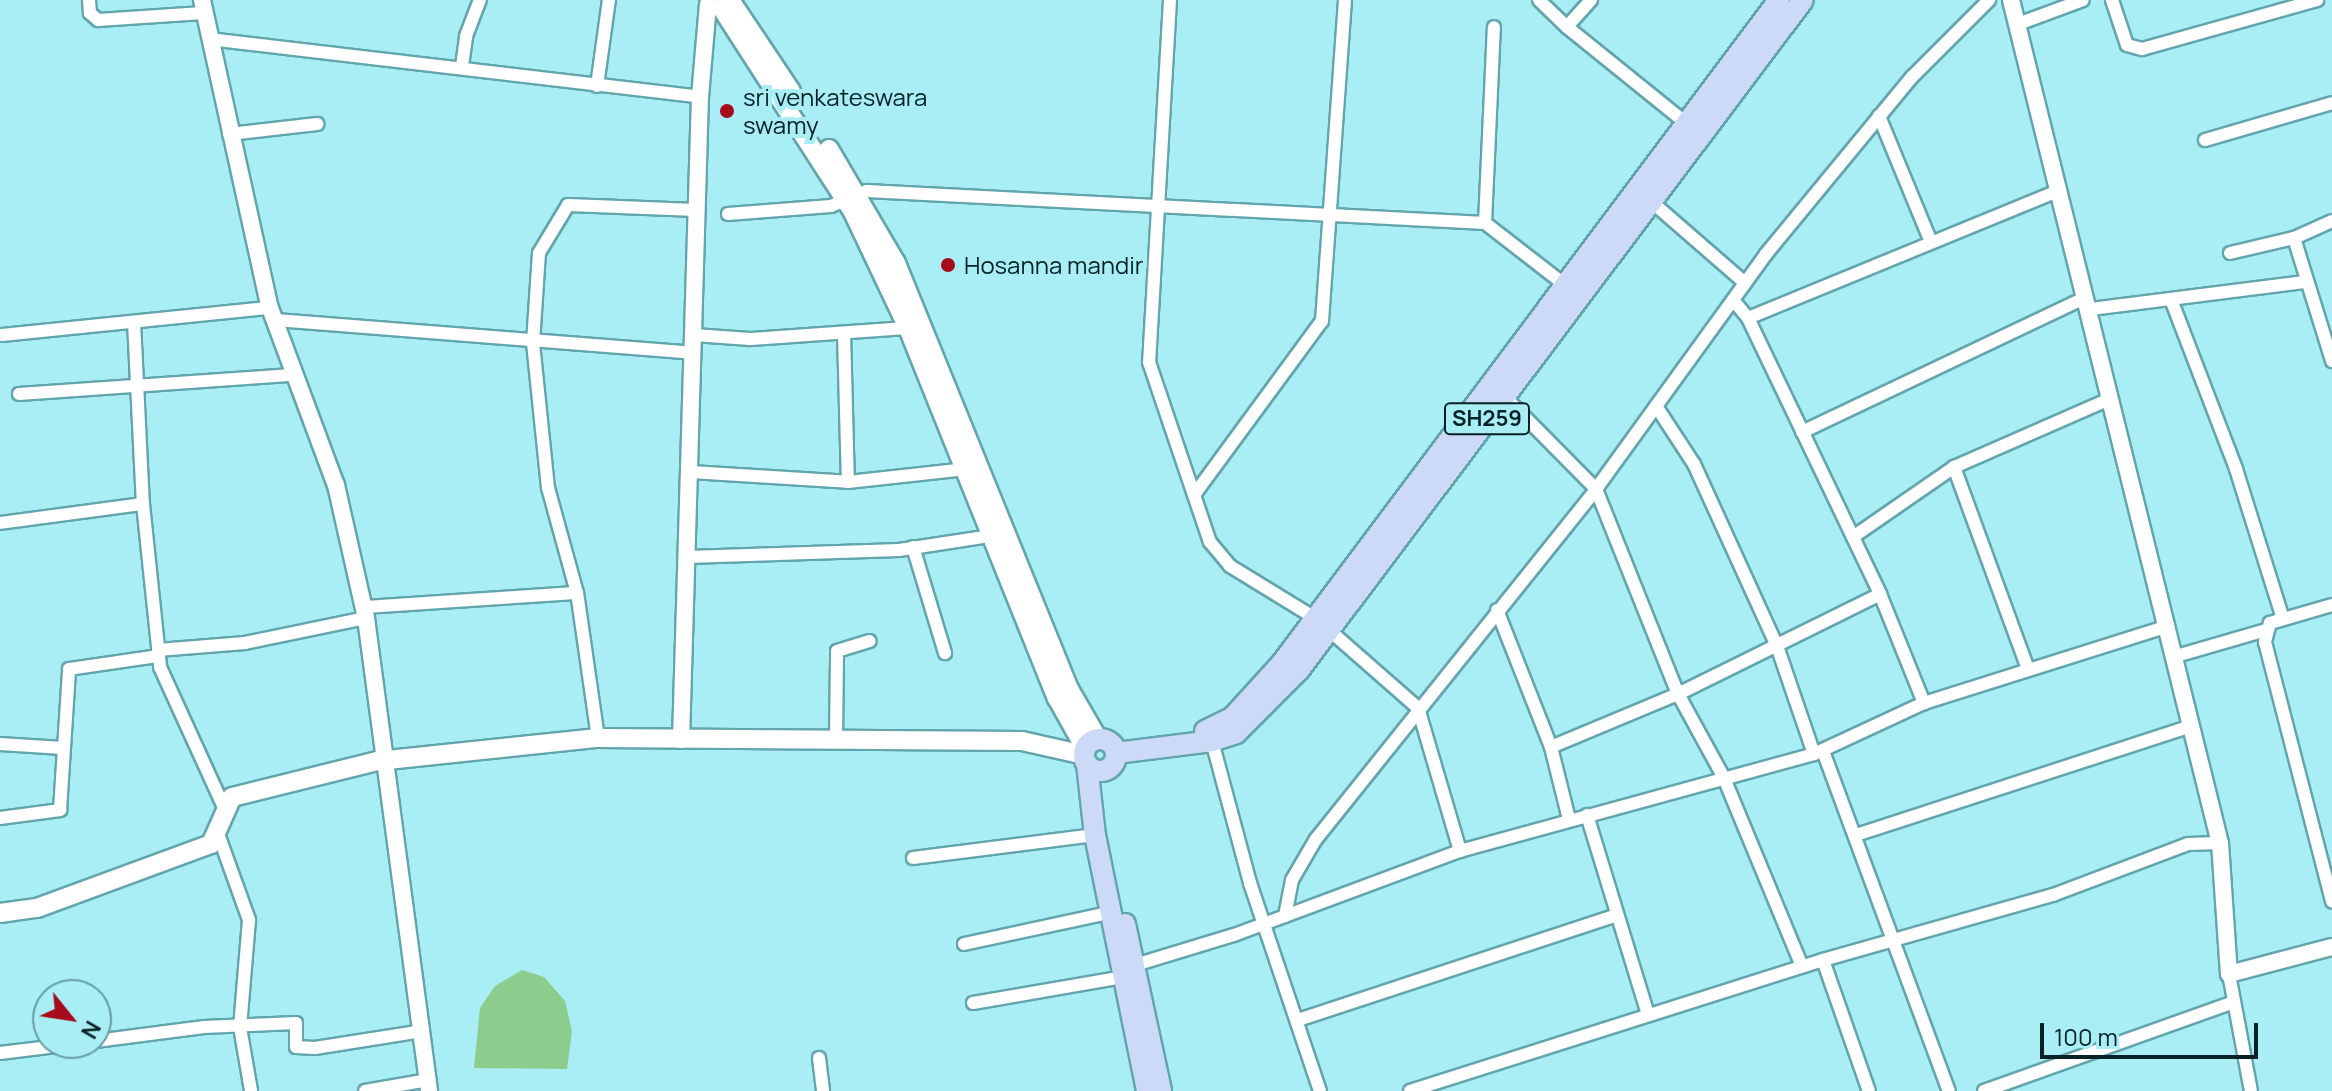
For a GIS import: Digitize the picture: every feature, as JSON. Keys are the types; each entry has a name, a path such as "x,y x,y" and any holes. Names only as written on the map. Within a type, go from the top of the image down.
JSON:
{"main road":[{"name":"SH259","path":"1097,754 1212,741 1236,733 1299,670 1322,624 1565,285 1779,0"},
{"name":"SH259","path":"1097,754 1216,729 1258,693 1322,624 1504,396 1653,203 1803,0"},
{"path":"719,2 853,198 923,326 1097,754 1147,1091"},
{"path":"853,198 1057,698 1097,754 1095,835 1109,913 1129,971 1161,1091"},
{"path":"0,913 37,908 211,844 232,797 386,760 598,738 1022,741 1097,754"}],"street":[{"path":"89,0 90,13 98,20 202,7 273,314 292,375 336,485 365,613 428,1086 365,1091"},
{"path":"462,66 466,36 480,0"},
{"path":"597,86 609,0"},
{"path":"1170,0 1149,362 1210,542 1230,566 1322,624 1418,708 1460,851"},
{"path":"1194,495 1322,321 1345,0"},
{"path":"1539,0 1567,27 1687,124"},
{"path":"1567,27 1591,0"},
{"path":"1285,916 1292,880 1306,854 1418,708 1596,489 1745,283 1879,116 1989,0"},
{"path":"2011,0 2220,843 2229,974 2251,1091"},
{"path":"2018,24 2083,0"},
{"path":"2112,0 2127,45 2142,49 2271,6 2317,0"},
{"path":"681,740 700,97 719,2"},
{"path":"1485,223 1494,27"},
{"path":"209,39 462,66 700,97"},
{"path":"2205,140 2332,103"},
{"path":"1879,116 1931,242"},
{"path":"229,134 317,124"},
{"path":"1748,318 2057,191"},
{"path":"728,214 853,198 1159,204 1485,223 1565,285"},
{"path":"1653,203 1745,283"},
{"path":"598,738 577,593 548,488 533,343 539,253 568,205 697,210"},
{"path":"2230,253 2294,238 2332,221"},
{"path":"2294,238 2332,361"},
{"path":"1802,432 2088,303 2172,302 2306,282"},
{"path":"1733,300 1748,318 1853,537 1880,594 1924,703"},
{"path":"2172,302 2236,469 2283,619"},
{"path":"2,335 134,322 273,314 533,343 693,353"},
{"path":"134,322 143,504 158,653 226,812"},
{"path":"694,335 750,339 908,328"},
{"path":"844,333 848,482"},
{"path":"19,394 292,375"},
{"path":"1504,396 1596,489 1678,694 1724,778 1802,966"},
{"path":"1853,537 1954,467 2110,399"},
{"path":"1656,406 1694,464 1777,646 1897,941 1949,1091"},
{"path":"1954,467 2028,669"},
{"path":"691,472 848,482 966,469"},
{"path":"0,523 143,504"},
{"path":"688,557 913,547 991,536"},
{"path":"913,547 945,653"},
{"path":"0,818 60,810 69,669 158,653 245,643 365,613 577,593"},
{"path":"1551,747 1678,694 1880,594"},
{"path":"2176,656 2266,630 2283,619 2332,605"},
{"path":"1497,610 1551,747 1569,819"},
{"path":"973,1003 1129,971 1460,851 1819,753 1924,703 2168,626"},
{"path":"2266,630 2332,901"},
{"path":"836,739 831,678 837,651 869,641"},
{"path":"1856,835 2192,726"},
{"path":"1212,741 1263,924 1320,1091"},
{"path":"0,744 63,748"},
{"path":"1587,815 1648,1014"},
{"path":"217,831 249,920 240,1027 251,1091"},
{"path":"913,858 1095,835"},
{"path":"1415,1090 1802,966 2053,895 2188,844 2220,843"},
{"path":"964,944 1109,913"},
{"path":"1298,1020 1617,915"},
{"path":"2229,974 2332,947"},
{"path":"1823,960 1869,1091"},
{"path":"1984,1091 2234,1002"},
{"path":"112,1039 296,1023 296,1047 315,1048 422,1031"},
{"path":"0,1053 32,1049"},
{"path":"819,1058 823,1091"}],"shaded area":[{"path":"522,970 544,977 565,1001 572,1031 567,1069 474,1068 480,1008 495,986"}],"place":[{"name":"sri venkateswara swamy","path":"727,111"},
{"name":"Hosanna mandir","path":"948,265"}]}
